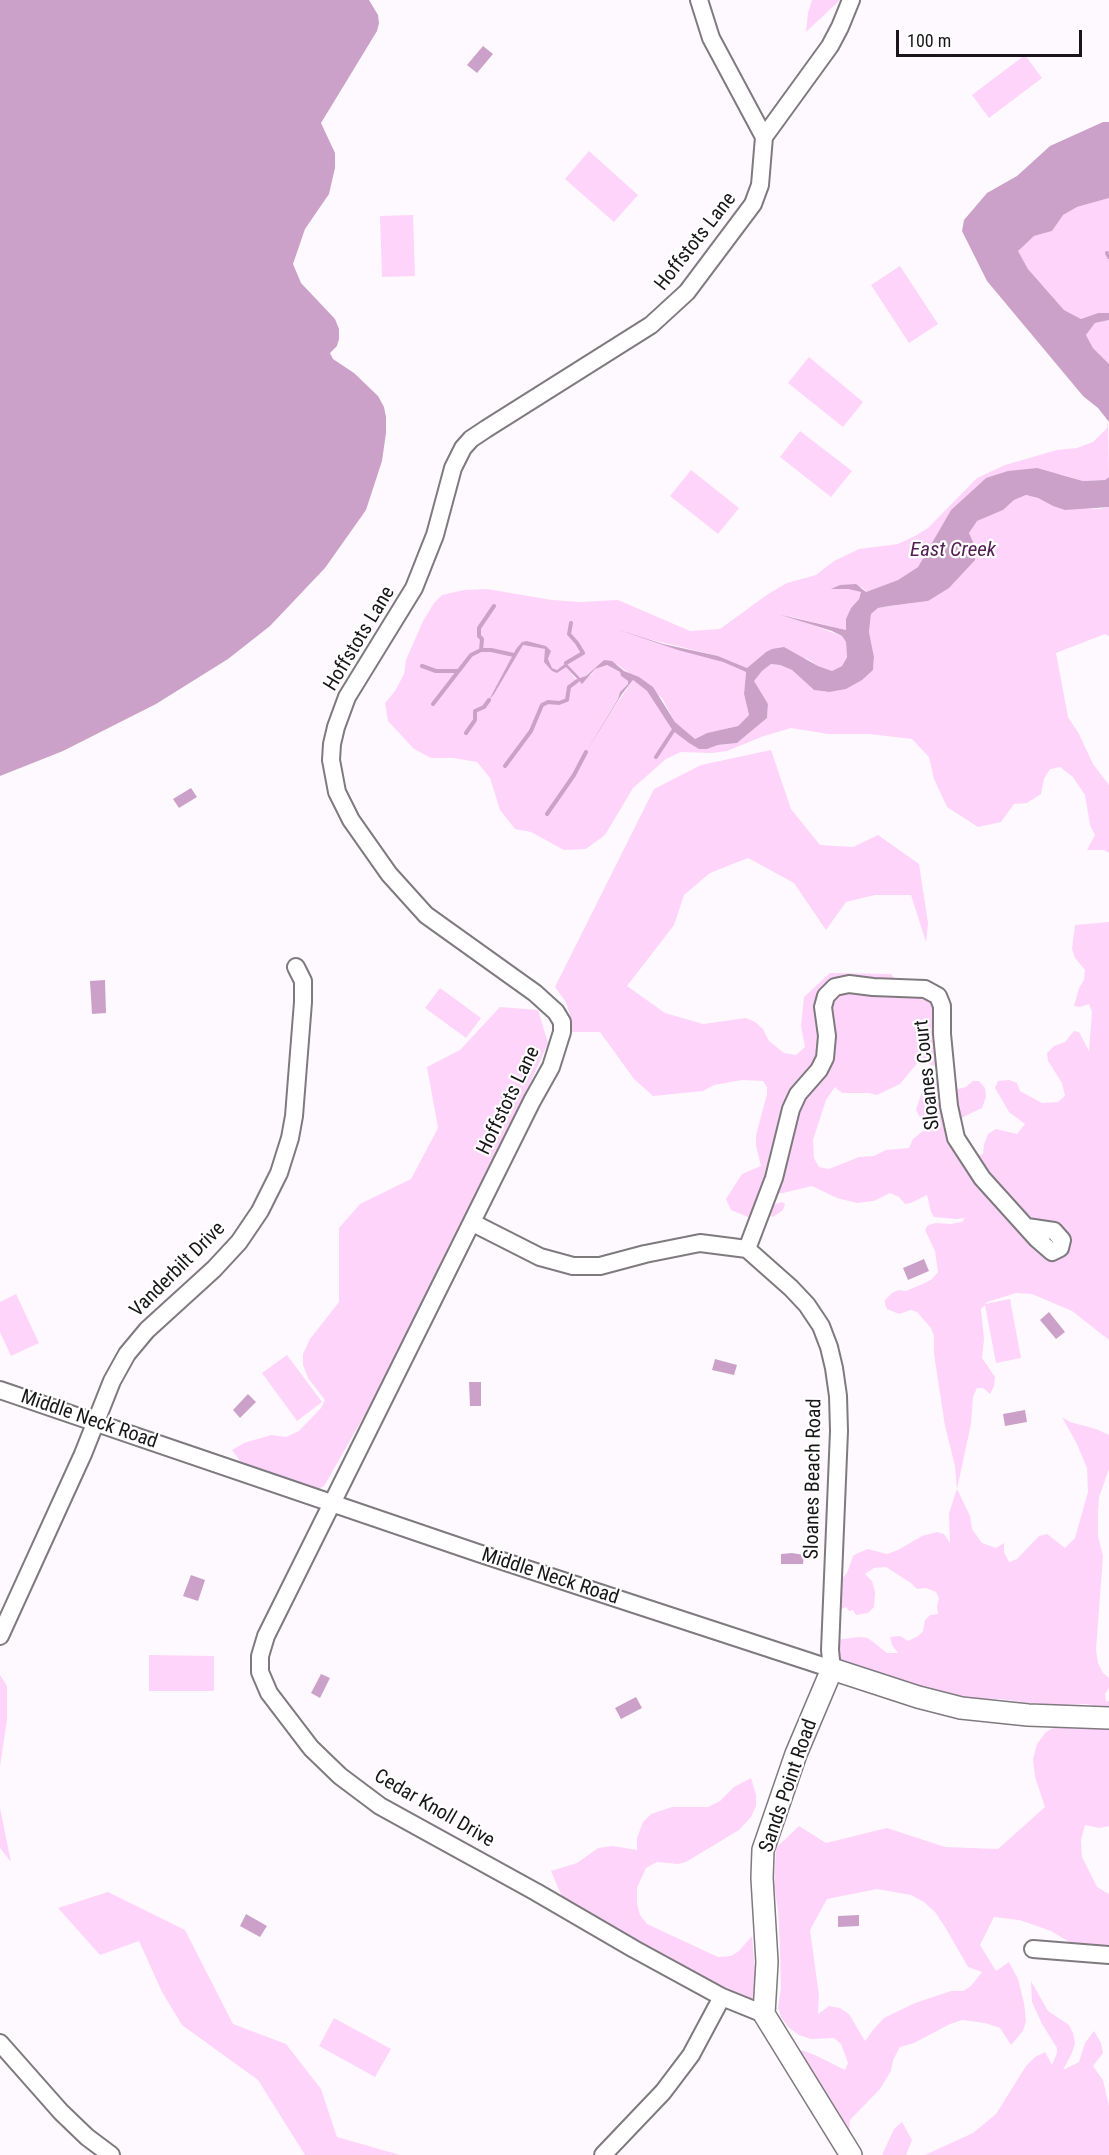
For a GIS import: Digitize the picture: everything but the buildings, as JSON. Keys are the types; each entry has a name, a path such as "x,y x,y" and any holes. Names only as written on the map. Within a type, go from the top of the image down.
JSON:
{"main road":[{"name":"Middle Neck Road","path":"832,1669 918,1697 961,1708 1028,1715 1109,1718"},
{"name":"Sands Point Road","path":"765,2014 767,1962 762,1878 764,1850 796,1754 832,1669"},
{"path":"765,2014 851,2155"}],"street":[{"path":"699,0 711,38 764,137 830,45 851,0"},
{"name":"Hoffstots Lane","path":"332,1504 551,1067 560,1043 562,1022 556,1012 535,993 426,915 389,874 351,820 337,792 331,760 336,727 347,697 414,588 435,535 453,468 463,448 471,439 486,429 651,325 687,292 758,194 764,137"},
{"name":"Vanderbilt Drive","path":"0,1636 96,1422 112,1381 127,1354 147,1330 214,1269 238,1242 260,1211 279,1173 290,1138 295,1105 303,1002 303,981 296,967"},
{"name":"Sloanes Court","path":"747,1249 774,1178 791,1108 798,1094 819,1070 825,1058 826,1036 823,1007 826,996 835,987 849,984 925,989 938,996 942,1006 942,1034 949,1106 956,1138 982,1178 1027,1227"},
{"path":"473,1223 540,1257 573,1266 600,1266 700,1243 747,1249"},
{"name":"Sloanes Beach Road","path":"747,1249 807,1305 821,1326 834,1368 839,1431 830,1650 832,1669"},
{"name":"Middle Neck Road","path":"0,1390 332,1504 832,1669"},
{"name":"Cedar Knoll Drive","path":"332,1504 266,1636 260,1656 260,1672 269,1693 311,1748 340,1776 380,1806 722,1996"},
{"path":"1033,1949 1109,1955"},
{"path":"603,2155 656,2100 677,2074 691,2055 722,1996 765,2014"},
{"path":"0,2043 61,2112 111,2155"}],"shaded area":[{"path":"812,0 840,0 806,32 808,13"},
{"path":"1025,55 1042,78 989,118 972,95"},
{"path":"589,151 638,195 614,222 565,179"},
{"path":"1109,198 1109,313 1098,313 1081,319 1064,310 1028,269 1017,250 1034,236 1052,231 1062,215 1077,207"},
{"path":"413,215 415,276 382,277 380,216"},
{"path":"900,266 938,324 909,343 871,285"},
{"path":"1109,320 1109,364 1093,348 1086,335 1095,323"},
{"path":"809,357 863,402 843,427 788,383"},
{"path":"1108,421 1109,477 1105,480 1083,481 1060,474 986,478 951,510 918,567 898,580 866,592 862,587 848,589 861,592 859,599 851,608 846,630 788,616 842,636 846,642 847,656 842,666 832,671 808,659 766,652 747,668 718,656 644,638 723,662 746,672 744,694 749,715 738,726 707,733 695,739 675,722 662,698 618,665 604,660 580,679 566,663 557,670 552,668 546,646 527,641 516,649 497,687 523,645 545,649 545,662 557,673 566,666 577,681 591,675 595,669 607,665 620,672 621,676 628,681 602,725 633,680 647,691 673,731 689,743 707,749 737,743 767,718 768,704 753,682 771,664 792,670 814,690 829,692 873,670 874,657 869,632 871,614 878,608 928,601 975,546 969,533 976,521 1003,510 1014,500 1026,495 1053,506 1099,509 1109,507 1109,636 1105,634 1056,653 1068,717 1093,764 1109,785 1109,853 1104,850 1087,850 1095,835 1090,825 1085,795 1073,777 1060,767 1050,769 1044,779 1041,794 1027,803 1014,804 1001,822 978,827 947,807 934,779 929,757 912,739 869,734 828,734 791,728 727,751 681,752 666,759 633,788 605,835 586,849 564,850 531,832 515,829 500,810 490,778 477,762 453,758 431,758 414,749 388,721 385,703 404,674 406,660 423,621 442,595 464,590 487,589 552,600 580,602 618,600 690,631 720,629 787,583 816,575 834,561 859,549 898,544 915,536 928,528 977,478 1005,465 1093,442 1107,428"},
{"path":"800,431 852,471 831,497 780,457"},
{"path":"691,470 739,508 718,534 670,496"},
{"path":"771,750 791,809 820,845 853,847 878,835 919,864 928,923 926,942 911,895 875,895 846,902 826,930 794,883 748,858 710,873 684,895 674,925 627,986 665,1013 703,1024 746,1018 763,1029 769,1041 784,1053 796,1055 805,1047 801,1026 804,997 830,973 891,974 906,992 927,996 935,1002 939,1061 935,1066 919,1061 900,1084 877,1095 842,1093 835,1087 826,1100 813,1140 814,1158 819,1167 829,1169 859,1157 874,1156 886,1150 909,1148 913,1139 928,1124 921,1119 916,1110 926,1079 932,1076 958,1089 966,1087 973,1081 979,1081 985,1088 986,1097 982,1108 957,1120 949,1129 951,1147 961,1156 977,1157 983,1154 988,1134 996,1129 1017,1134 1025,1124 1009,1112 995,1088 998,1081 1009,1080 1017,1083 1020,1091 1042,1103 1058,1102 1065,1096 1062,1083 1048,1061 1047,1053 1054,1046 1065,1042 1074,1031 1079,1032 1089,1051 1092,1012 1089,1004 1074,1006 1084,980 1085,970 1075,958 1072,949 1075,925 1109,922 1109,1340 1072,1311 1032,1294 1016,1293 987,1302 985,1304 1010,1299 1021,1358 996,1363 985,1305 981,1309 984,1339 982,1358 995,1377 994,1386 990,1394 983,1388 977,1388 973,1397 971,1424 957,1489 955,1466 945,1426 934,1354 934,1336 931,1328 917,1312 911,1310 899,1314 887,1309 885,1300 898,1290 906,1291 925,1283 938,1272 935,1251 925,1230 928,1225 962,1222 965,1218 934,1217 927,1195 905,1204 899,1197 890,1193 874,1201 857,1203 837,1198 812,1186 777,1193 769,1206 782,1202 785,1204 783,1210 773,1217 767,1214 767,1224 762,1228 752,1224 748,1217 731,1210 726,1199 742,1174 761,1166 756,1135 767,1094 767,1087 763,1081 742,1080 714,1085 703,1091 653,1096 634,1079 600,1032 572,1032 572,1022 566,1002 555,987 654,789 701,765"},
{"path":"440,988 481,1018 466,1038 425,1008"},
{"path":"500,1007 538,1010 548,1043 498,1155 408,1339 324,1486 315,1491 256,1471 241,1462 232,1450 244,1443 271,1435 286,1437 299,1431 321,1408 325,1400 308,1378 303,1365 303,1354 310,1339 339,1302 339,1228 360,1204 411,1179 438,1128 427,1067 460,1050"},
{"path":"16,1294 39,1343 11,1356 0,1332 0,1302"},
{"path":"287,1355 322,1402 297,1421 262,1373"},
{"path":"1062,1417 1070,1422 1109,1435 1109,1469 1099,1497 1098,1512 1098,1536 1103,1556 1096,1650 1098,1663 1103,1673 1109,1678 1109,1688 1105,1694 1106,1701 1109,1701 1109,1708 1086,1704 1061,1705 977,1699 923,1692 841,1661 835,1640 868,1638 887,1653 898,1653 890,1637 900,1636 908,1641 923,1631 925,1620 930,1615 938,1614 939,1598 936,1592 926,1588 917,1589 886,1567 874,1568 865,1574 872,1581 875,1592 874,1607 868,1613 856,1615 853,1610 849,1611 846,1607 841,1609 838,1603 840,1581 847,1573 853,1556 868,1549 887,1554 922,1536 937,1532 944,1534 950,1543 949,1513 957,1489 970,1516 972,1529 982,1543 996,1548 1004,1543 1004,1552 1009,1562 1017,1559 1039,1536 1047,1534 1065,1548 1075,1538 1088,1492 1087,1468"},
{"path":"149,1655 214,1656 214,1691 149,1691"},
{"path":"0,1675 7,1686 7,1720 0,1766"},
{"path":"1109,1721 1109,1826 1099,1828 1085,1825 1081,1840 1082,1857 1097,1887 1109,1894 1109,1951 1091,1950 1071,1943 1051,1931 1019,1920 994,1917 980,1945 996,1971 1009,1962 1018,1979 1026,2021 1023,2031 1011,2045 1000,2028 985,2023 962,2020 914,2043 900,2047 893,2060 891,2071 880,2089 850,2120 849,2138 804,2061 801,2050 845,2070 848,2063 841,2044 834,2038 811,2039 799,2035 788,2027 778,2007 781,1989 778,1910 774,1886 776,1848 799,1826 826,1843 887,1828 945,1847 998,1849 1045,1807 1035,1777 1033,1759 1037,1744 1046,1732 1061,1724","holes":["877,1889 911,1895 924,1902 935,1912 968,1967 982,1972 971,1986 963,1991 951,1991 915,2003 884,2018 865,2041 849,2014 840,2008 829,2006 818,2014 819,1995 810,1930 827,1899"]},
{"path":"751,1778 756,1795 756,1806 751,1817 739,1830 686,1862 678,1864 657,1862 646,1868 637,1888 637,1903 640,1915 647,1924 718,1957 731,1956 739,1951 752,1936 758,2005 597,1922 562,1897 551,1871 577,1863 598,1848 613,1846 637,1850 637,1838 643,1822 651,1814 672,1807 708,1807 720,1801 734,1787"},
{"path":"0,1808 11,1862 0,1848"},
{"path":"108,1892 185,1930 233,2024 286,2044 321,2089 337,2137 400,2155 305,2155 258,2080 182,2025 162,1992 139,1941 100,1955 58,1908"},
{"path":"1031,1981 1048,2011 1069,2025 1073,2033 1075,2043 1063,2070 1079,2062 1085,2043 1094,2031 1101,2043 1103,2053 1093,2066 1103,2080 1109,2106 1109,2155 925,2155 973,2133 996,2114 1026,2066 1035,2057 1045,2052 1052,2065 1057,2048 1032,2002"},
{"path":"334,2018 391,2049 375,2077 319,2046"},
{"path":"902,2122 912,2140 906,2155 882,2155 894,2129"}],"water":[{"path":"0,0 369,0 378,15 377,31 321,123 335,153 335,168 329,194 305,229 293,264 301,283 335,319 339,329 339,339 337,346 330,353 333,359 354,373 378,396 384,407 386,433 382,461 366,510 325,568 270,626 228,659 156,704 63,751 0,776"},
{"path":"483,46 493,54 477,73 467,65"},
{"path":"1103,122 1109,122 1109,198 1077,207 1063,215 1052,231 1034,236 1018,251 1028,269 1064,310 1081,319 1098,313 1109,313 1109,320 1095,323 1086,335 1093,348 1109,364 1109,422 1098,408 1083,396 987,281 962,231 964,220 987,193 1017,176 1050,146"},
{"name":"East Creek","path":"1037,468 1083,481 1105,480 1109,477 1109,507 1065,510 1026,495 1014,500 1003,510 977,521 969,533 975,546 975,560 949,588 928,601 878,608 871,614 869,632 874,657 873,670 862,680 846,689 829,692 814,690 792,670 771,664 754,681 768,704 767,718 737,743 699,749 689,743 673,731 647,691 633,680 586,752 628,681 621,676 620,672 607,665 595,669 582,684 566,667 557,673 552,671 544,662 545,649 523,645 489,700 516,649 522,642 527,641 546,646 551,651 548,659 552,668 557,670 566,663 580,678 586,676 604,660 612,661 624,671 639,677 653,687 675,722 695,739 707,733 738,726 749,715 744,694 746,672 723,662 678,650 616,629 663,644 718,656 747,668 766,652 784,647 832,671 842,666 847,657 846,642 842,636 781,615 846,630 846,619 861,592 831,589 840,585 856,584 866,592 898,580 918,567 951,510 986,478 1008,471"},
{"path":"191,788 197,797 179,808 173,799"},
{"path":"105,980 106,1013 92,1014 90,981"},
{"path":"924,1259 929,1271 908,1280 903,1268"},
{"path":"1049,1312 1065,1332 1056,1339 1040,1320"},
{"path":"715,1359 737,1365 734,1375 712,1370"},
{"path":"469,1382 481,1382 481,1406 470,1406"},
{"path":"248,1394 256,1402 240,1418 233,1410"},
{"path":"1025,1410 1027,1422 1005,1426 1003,1414"},
{"path":"781,1554 804,1555 803,1564 781,1564"},
{"path":"191,1575 205,1580 198,1601 183,1596"},
{"path":"321,1674 330,1678 320,1698 311,1693"},
{"path":"636,1697 642,1708 621,1719 615,1708"},
{"path":"246,1914 267,1926 260,1937 240,1926"},
{"path":"859,1915 859,1926 838,1927 838,1916"}],"waterway":[{"path":"1107,253 1109,257"},
{"path":"481,650 482,639 479,636 479,628 494,606"},
{"path":"566,663 583,653 569,634 571,623"},
{"path":"433,704 471,655 481,650 514,655"},
{"path":"422,666 436,671 458,671"},
{"path":"505,766 531,731 542,705 567,700 569,687 577,681"},
{"path":"466,733 475,720 475,711 484,707 489,700"},
{"path":"656,757 673,731"},
{"path":"547,814 574,775 586,752"}]}
